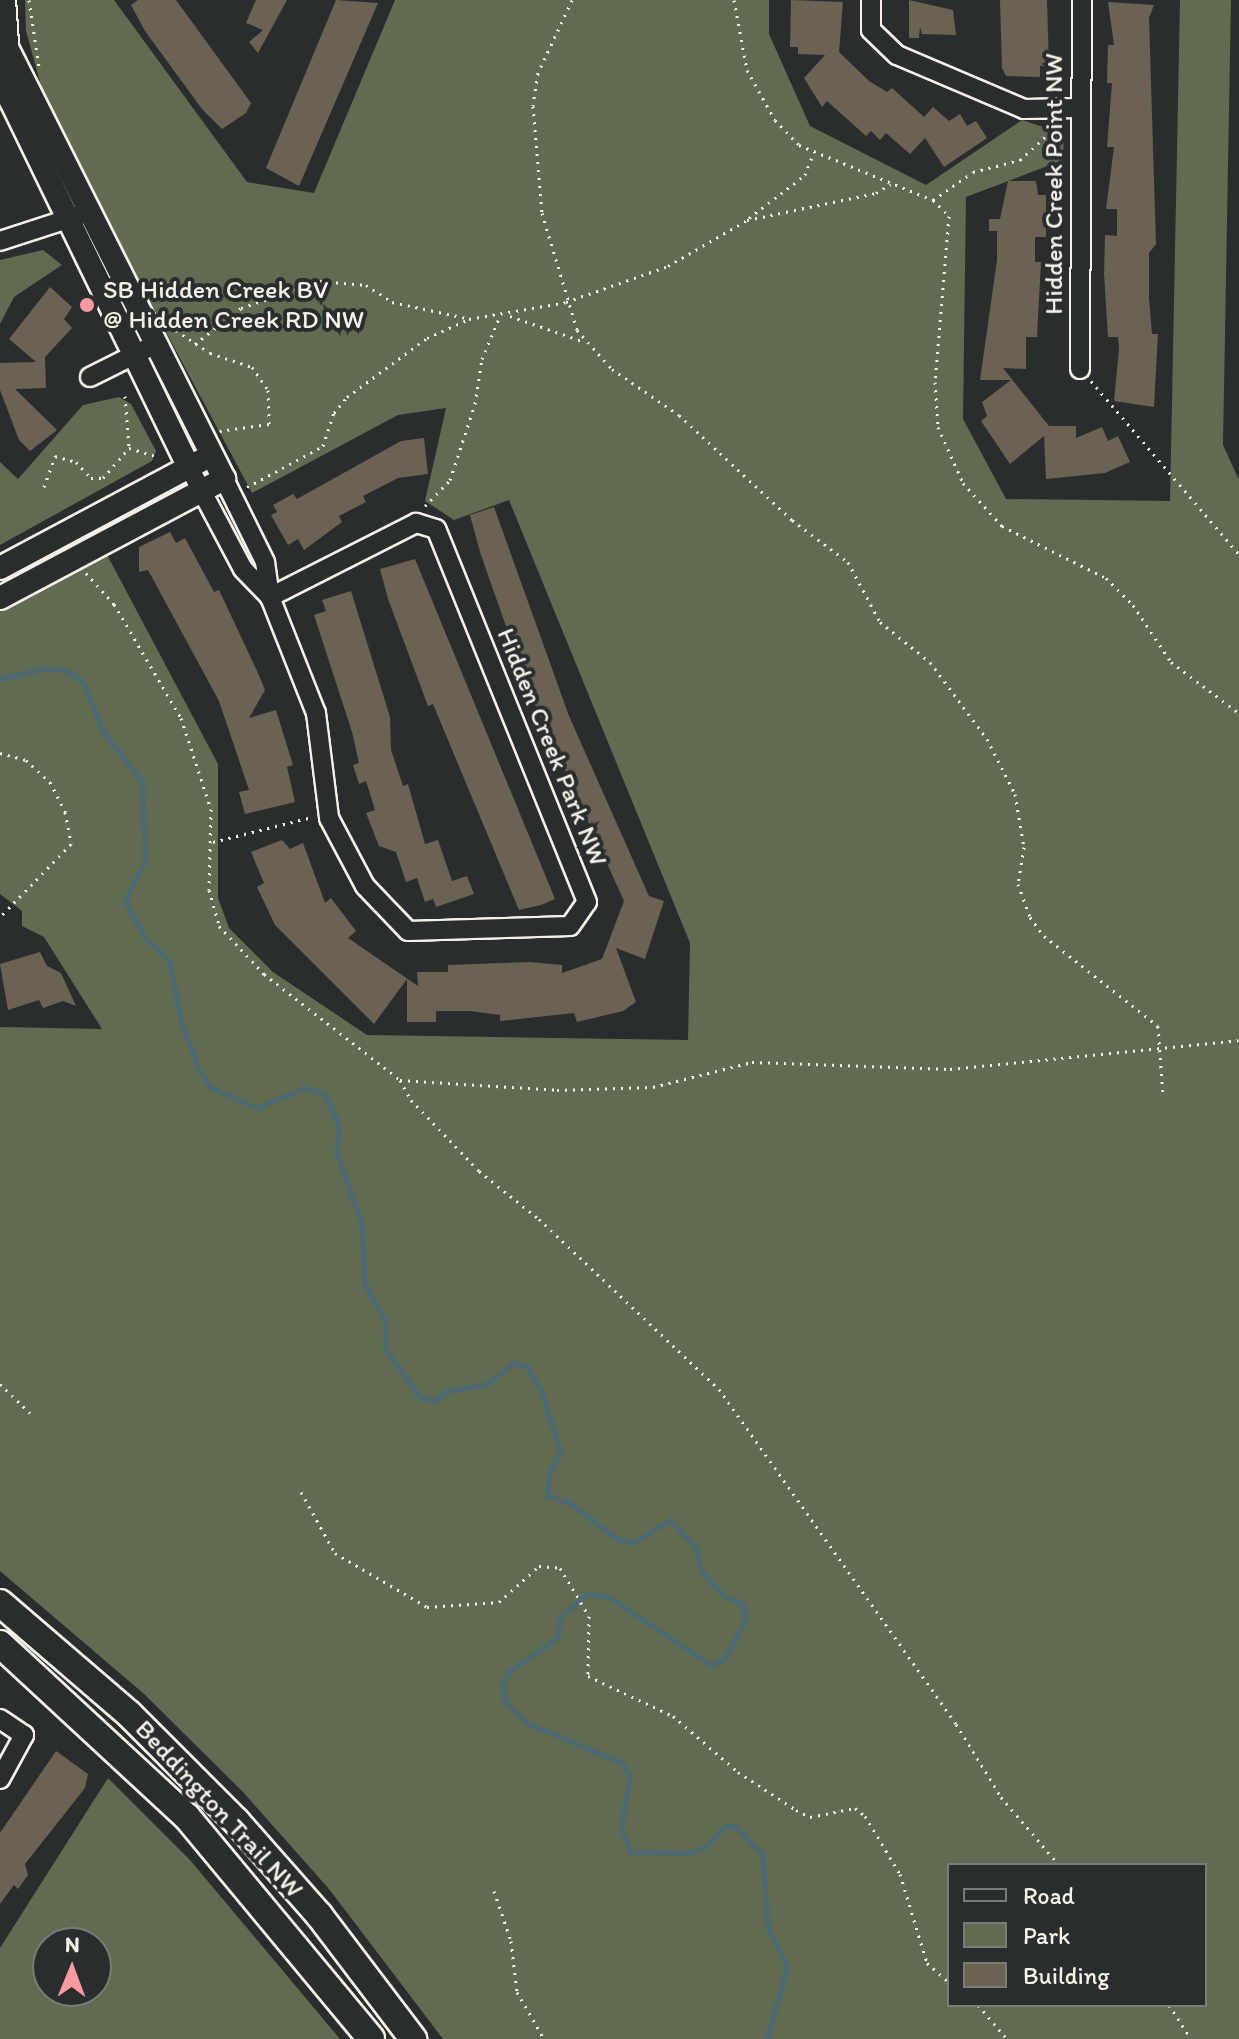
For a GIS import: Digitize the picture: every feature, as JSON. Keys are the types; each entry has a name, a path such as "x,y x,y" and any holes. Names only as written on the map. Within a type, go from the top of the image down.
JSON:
{"main road":[{"name":"Beddington Trail NW","path":"0,1603 129,1714 237,1822 319,1915 413,2039"},
{"name":"Beddington Trail NW","path":"0,1644 187,1817 302,1948 371,2039"}],"street":[{"path":"4,0 11,101 65,221 135,355 200,490 243,569 270,597"},
{"path":"871,0 871,30 897,55 1024,109 1078,108"},
{"name":"Hidden Creek Point NW","path":"1080,369 1078,108 1082,0"},
{"path":"5,44 87,213 159,335 209,457 224,479 265,562 270,597"},
{"path":"0,241 87,213"},
{"path":"90,377 135,355 159,335"},
{"path":"0,568 209,457"},
{"path":"0,598 224,479"},
{"name":"Hidden Creek Park NW","path":"416,523 436,529 587,902 570,926 408,931 365,886 329,818 316,713 270,597 416,523"},
{"path":"0,1719 24,1735 0,1779"}],"path":[{"path":"572,0 538,73 533,106 542,213 566,302 585,342 634,388 679,415 854,569 880,622 930,662 987,739 1015,794 1024,847 1018,884 1038,929 1158,1026 1162,1048 1163,1096"},
{"path":"734,0 747,70 775,120 813,154 933,200 949,216 950,243 935,382 938,427 963,483 1002,526 1106,578 1133,605 1171,662 1239,713"},
{"path":"933,200 973,172 1020,160 1058,125 1058,109"},
{"path":"195,344 241,308 320,281 366,285 392,302 469,319 506,315 566,302 668,266 747,220 805,175 813,154"},
{"path":"747,220 876,193 891,184"},
{"path":"506,315 585,342"},
{"path":"425,506 450,480 475,404 482,359 500,316"},
{"path":"247,488 314,454 347,397 427,338 469,319"},
{"path":"159,335 174,327 195,344 252,367 268,390 269,424 217,432"},
{"path":"1080,369 1239,554"},
{"path":"44,487 55,456 76,462 91,478 103,478 129,448 125,396"},
{"path":"129,448 158,457"},
{"path":"84,570 114,604 177,706 211,809 210,904 226,938 400,1080 411,1100 479,1171 539,1219 719,1389 956,1724 1001,1797 1057,1863"},
{"path":"0,753 43,773 61,801 71,844 0,917"},
{"path":"213,842 316,816"},
{"path":"400,1080 557,1090 653,1087 752,1062 950,1069 1239,1040"},
{"path":"0,1384 30,1413"},
{"path":"301,1492 335,1553 427,1607 499,1602 531,1571 552,1564 575,1590 585,1608 592,1628 584,1662 599,1686 673,1716 738,1772 810,1817 855,1808 865,1816 900,1874 927,1963 947,1980"},
{"path":"494,1891 511,1941 517,1992 544,2039"},
{"path":"980,2007 1007,2039"},
{"path":"1170,2007 1191,2039"}],"green space":[{"path":"25,0 114,0 247,182 314,193 395,0 769,0 769,34 810,126 926,185 1022,120 1064,134 1063,160 966,197 963,419 1006,499 1170,501 1180,0 1231,0 1223,445 1239,480 1239,2039 443,2039 329,1889 242,1791 143,1693 0,1571 0,1027 102,1029 44,937 22,926 22,911 0,894 0,608 105,551 218,764 218,898 229,928 273,972 367,1035 688,1040 690,943 509,500 454,520 425,501 446,408 398,415 252,493 48,111 26,31"},
{"path":"43,250 62,265 14,297 0,324 0,260"},
{"path":"119,397 131,404 156,451 152,461 0,545 0,462 18,479 83,405"},
{"path":"108,1778 190,1860 340,2039 0,2039 0,1948"}],"building":[{"path":"138,0 176,0 251,103 246,113 222,129 202,109 145,31 131,5"},
{"path":"256,0 287,0 258,53 249,42 263,30 246,23"},
{"path":"336,0 378,3 299,186 266,168"},
{"path":"791,0 843,2 839,52 869,81 887,92 892,88 924,117 933,107 949,121 960,114 967,126 976,121 987,138 944,167 925,138 910,154 886,133 880,140 871,131 866,136 827,101 822,107 804,78 825,55 798,54 798,47 790,47"},
{"path":"909,0 953,10 956,35 922,34 920,27 919,38 909,38"},
{"path":"1000,0 1047,0 1049,66 1040,66 1040,77 1006,76 1002,68"},
{"path":"1108,2 1154,5 1149,18 1156,244 1149,253 1149,298 1152,334 1158,334 1154,407 1114,401 1119,349 1118,337 1108,337 1104,273 1105,235 1117,236 1117,209 1106,209 1114,147 1107,147 1112,83 1107,83 1108,45 1114,45"},
{"path":"1008,181 1036,181 1038,195 1046,195 1046,237 1035,237 1035,262 1041,262 1037,337 1026,337 1026,369 1003,368 1049,426 1076,426 1076,438 1102,427 1108,441 1118,436 1130,462 1105,473 1046,479 1044,436 1010,464 981,421 987,416 982,402 1011,380 980,380 997,260 997,231 989,231 989,219 1000,219"},
{"path":"50,287 72,307 64,319 72,328 45,357 46,388 15,389 57,430 30,451 19,440 0,390 0,363 36,362 9,339"},
{"path":"424,438 428,474 398,478 363,496 366,502 339,516 342,522 304,550 298,539 288,545 271,515 277,512 273,505 293,494 297,499 401,441"},
{"path":"494,507 569,716 649,896 664,901 645,959 616,948 636,1002 623,1011 577,1022 574,1013 500,1021 500,1015 436,1011 436,1022 407,1022 407,979 374,1024 275,925 257,887 264,883 251,852 282,840 290,849 303,843 325,903 331,898 356,931 348,938 418,986 417,972 448,972 448,965 530,962 562,965 562,973 602,959 624,901 528,689 480,552 470,515"},
{"path":"170,532 176,543 185,538 214,592 219,590 258,673 265,690 249,718 276,710 293,765 287,767 295,802 245,814 239,792 249,790 219,701 148,570 139,572 139,547"},
{"path":"415,559 555,899 541,905 519,910 433,704 428,706 388,599 380,569"},
{"path":"351,591 390,717 391,750 403,786 408,784 425,844 438,840 452,881 467,876 474,894 436,907 433,899 425,902 417,878 406,882 396,852 379,846 366,813 375,810 366,781 359,784 353,765 359,763 352,732 314,615 326,611 322,600"},
{"path":"40,952 47,966 61,973 76,1006 63,1001 43,1008 39,1000 8,1010 0,964"},
{"path":"56,1751 88,1774 85,1788 25,1864 28,1875 18,1889 14,1885 0,1904 0,1833"}],"waterway":[{"path":"0,679 42,669 65,670 82,681 104,733 142,781 145,859 125,901 145,938 169,960 181,1021 199,1071 212,1088 257,1108 304,1088 324,1093 339,1127 337,1153 362,1226 364,1283 386,1323 385,1349 421,1398 435,1401 447,1391 487,1384 513,1363 526,1366 542,1393 560,1452 549,1474 548,1496 568,1502 619,1540 633,1543 670,1520 696,1548 700,1569 724,1596 743,1604 745,1620 736,1638 724,1659 711,1665 609,1597 587,1594 560,1617 557,1638 508,1672 503,1685 505,1701 527,1723 622,1763 630,1775 621,1828 631,1852 690,1853 705,1847 726,1826 735,1826 762,1854 768,1928 787,1966 767,2039"}],"place":[{"name":"SB Hidden Creek BV @ Hidden Creek RD NW","path":"87,305"}]}
